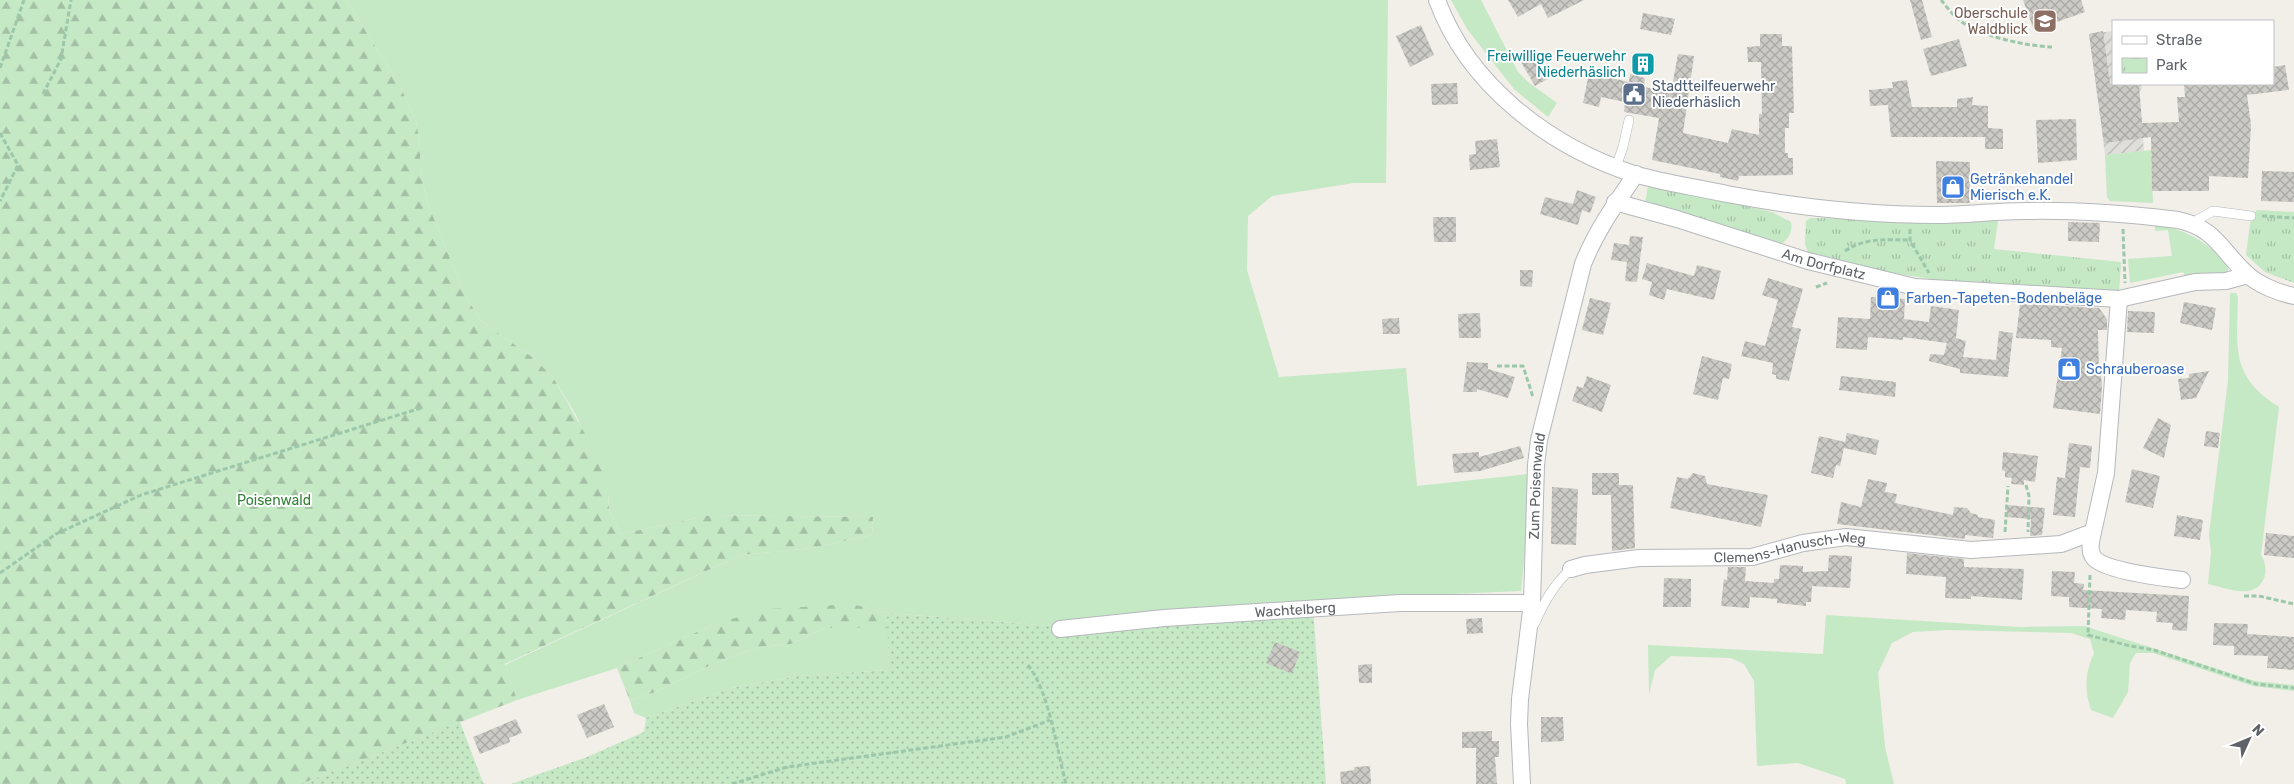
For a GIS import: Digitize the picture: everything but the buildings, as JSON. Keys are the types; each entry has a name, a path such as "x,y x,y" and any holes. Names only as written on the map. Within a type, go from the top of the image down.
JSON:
{"street":[{"path":"1436,0 1449,28 1465,53 1506,101 1554,136 1579,151 1636,174 1768,202 1815,209 1934,215 2099,207 2122,214 2192,223 2213,236 2248,275 2266,286 2294,296"},
{"path":"1616,202 1636,174"},
{"name":"Am Dorfplatz","path":"1616,202 1677,219 1808,262 1915,287 1939,290 2122,299 2195,282 2234,280 2248,275"},
{"name":"Zum Poisenwald","path":"1522,784 1519,716 1532,603 1534,492 1539,440 1583,264 1590,245 1616,202"},
{"path":"2122,299 2106,473 2090,545 2093,557 2102,564 2182,580"},
{"name":"Clemens-Hanusch-Weg","path":"1571,569 1585,565 1639,558 1752,557 1803,542 1846,537 1971,550 2061,544 2093,532"},
{"name":"Wachtelberg","path":"1060,629 1164,618 1390,603 1532,603"}],"lane":[{"path":"1616,167 1629,120"},
{"path":"2192,223 2213,211 2252,216"},
{"name":"Clemens-Hanusch-Weg","path":"1528,642 1544,601 1562,577 1571,569"}],"path":[{"path":"0,68 24,0"},
{"path":"43,94 61,59 71,0"},
{"path":"1941,0 1962,22 1982,32 2040,47 2052,47"},
{"path":"0,134 18,165 0,201"},
{"path":"1909,214 1910,240 1939,290"},
{"path":"2122,214 2122,299"},
{"path":"2252,216 2294,218"},
{"path":"1846,251 1860,242 1872,240 1910,240"},
{"path":"1497,366 1523,366 1533,398"},
{"path":"0,572 56,534 141,495 421,408"},
{"path":"2026,485 2029,496 2028,539"},
{"path":"2004,540 2008,486"},
{"path":"2093,557 2090,565 2088,635 2154,650 2256,684 2294,688"},
{"path":"2244,596 2259,596 2294,604"},
{"path":"1028,665 1036,675 1050,720 1066,784"},
{"path":"732,784 787,767 1006,737 1050,720"}],"shaded area":[{"path":"2112,31 2112,85 2142,85 2142,89 2139,92 2144,151 2105,155 2089,34"}],"green space":[{"name":"Poisenwald","path":"0,0 346,0 399,84 416,121 420,145 420,167 427,202 466,297 481,321 532,357 553,377 598,457 608,491 609,511 621,534 711,515 873,517 872,535 812,548 741,555 505,664 517,700 301,784 0,784"},
{"path":"346,0 1388,0 1386,183 1354,183 1272,196 1248,216 1247,270 1279,377 1406,368 1417,486 1529,474 1528,522 1521,591 1428,595 1053,626 887,613 852,604 717,623 617,668 517,700 505,665 741,555 812,548 872,535 873,517 711,515 621,534 609,511 608,491 576,415 553,377 532,357 481,321 466,297 427,202 420,167 420,145 416,121 399,84"},
{"path":"1451,0 1481,0 1518,72 1528,82 1557,103 1548,117 1514,89 1467,29"},
{"path":"2151,150 2153,203 2110,201 2107,197 2105,155"},
{"path":"1648,186 1658,186 1772,212 1791,222 1791,232 1788,238 1780,245 1645,203"},
{"path":"2257,210 2294,212 2294,283 2265,272 2246,255 2251,216"},
{"path":"1810,218 1998,221 1994,249 2121,262 2119,292 1989,288 1880,271 1808,253 1805,244 1806,221"},
{"path":"2155,225 2187,233 2204,243 2228,265 2228,272 2186,278 2183,272 2130,283 2128,259 2172,256 2168,230 2155,231"},
{"path":"2230,293 2236,293 2238,297 2238,346 2244,372 2263,396 2279,407 2261,555 2264,560 2265,575 2260,585 2247,591 2231,590 2208,584 2211,552 2209,534 2228,381"},
{"path":"852,604 887,613 888,628 825,628 791,644 759,647 717,662 658,691 630,701 617,668 717,623 769,609"},
{"path":"1313,608 1326,784 511,784 587,757 644,732 646,718 732,688 798,676 889,670 887,613 1053,626"},
{"path":"1826,615 2019,627 2084,626 2255,681 2294,685 2294,691 2253,686 2153,653 2136,653 2130,663 2128,692 2113,718 2091,710 2086,688 2087,674 2094,653 2090,639 2071,633 1947,630 1913,632 1892,643 1878,673 1885,747 1894,784 1846,784 1845,779 1798,763 1757,766 1754,681 1744,664 1731,658 1671,656 1655,670 1649,694 1648,645 1823,654"},
{"path":"825,628 888,628 889,670 798,676 732,688 646,718 634,713 630,701 658,691 717,662 759,647 791,644"},
{"path":"460,722 483,783 486,784 301,784"}],"place":[{"name":"Oberschule Waldblick","path":"2045,21"},
{"name":"Freiwillige Feuerwehr Niederhäslich","path":"1643,64"},
{"name":"Stadtteilfeuerwehr Niederhäslich","path":"1634,94"},
{"name":"Getränkehandel Mierisch e.K.","path":"1953,187"},
{"name":"Farben-Tapeten-Bodenbeläge","path":"1888,298"},
{"name":"Schrauberoase","path":"2069,369"}]}
